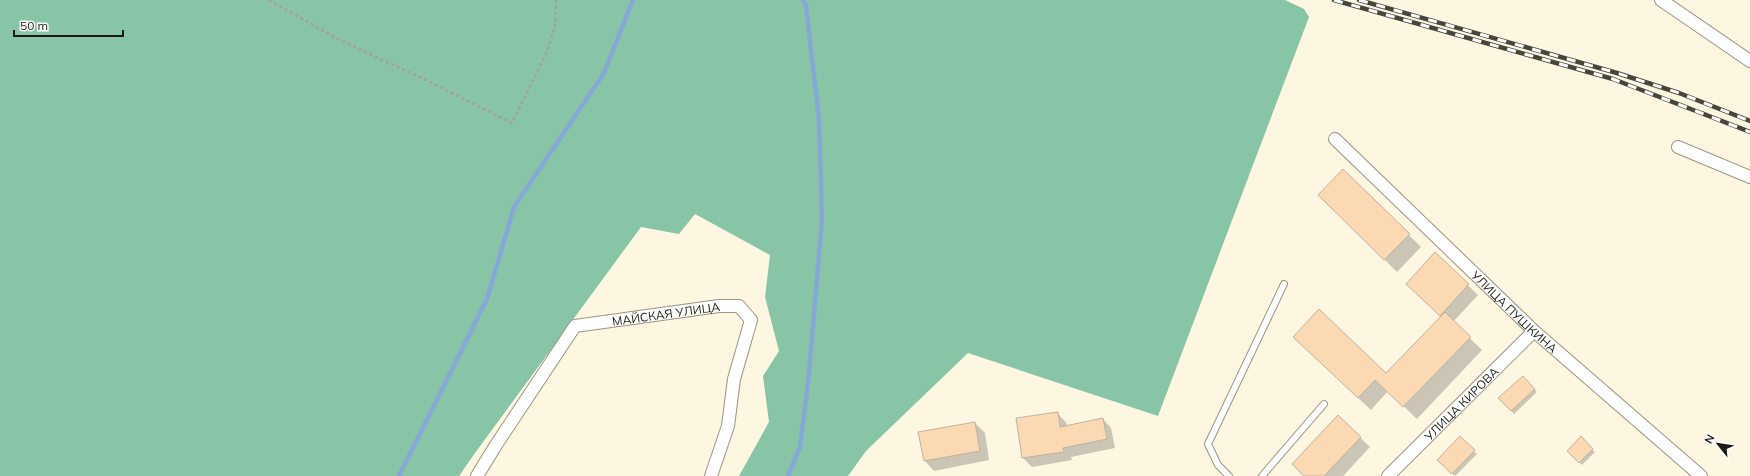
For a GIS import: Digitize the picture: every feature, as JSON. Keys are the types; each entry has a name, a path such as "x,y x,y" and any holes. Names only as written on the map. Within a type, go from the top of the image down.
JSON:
{"street":[{"path":"1661,0 1750,61"},
{"name":"УЛИЦА ПУШКИНА","path":"1335,139 1534,331 1701,476"},
{"path":"1678,147 1750,177"},
{"name":"МАЙСКАЯ УЛИЦА","path":"477,476 575,326 719,306 739,306 751,320 734,379 728,426 711,476"},
{"name":"УЛИЦА КИРОВА","path":"1392,474 1534,331"}],"lane":[{"path":"1229,476 1218,465 1208,444 1284,284"},
{"path":"1262,476 1324,404"}],"path":[{"path":"269,0 338,38 512,123 547,52 554,26 556,0"}],"green space":[{"path":"0,0 1285,0 1304,9 1309,17 1158,416 968,353 866,451 848,476 739,476 769,422 763,376 779,351 765,297 770,255 695,214 679,234 641,227 459,476 0,476"}],"building":[{"path":"1343,169 1410,234 1384,260 1318,195"},
{"path":"1435,252 1469,284 1440,316 1406,284"},
{"path":"1319,309 1386,373 1445,312 1471,337 1403,407 1375,380 1358,398 1293,337"},
{"path":"1523,376 1535,389 1511,411 1498,398"},
{"path":"1058,412 1060,427 1103,418 1107,439 1063,448 1064,452 1022,458 1016,418"},
{"path":"1338,415 1361,437 1324,476 1304,476 1292,464"},
{"path":"975,422 980,451 924,461 918,432"},
{"path":"1460,436 1475,450 1452,474 1437,460"},
{"path":"1581,436 1593,449 1579,463 1567,451"}],"waterway":[{"path":"399,476 487,299 514,207 604,73 633,0"},
{"path":"788,476 800,447 809,374 822,220 819,119 806,6 803,0"}],"railway":[{"path":"1334,0 1613,79 1750,132"},
{"path":"1359,0 1617,73 1679,93 1750,121"}]}
